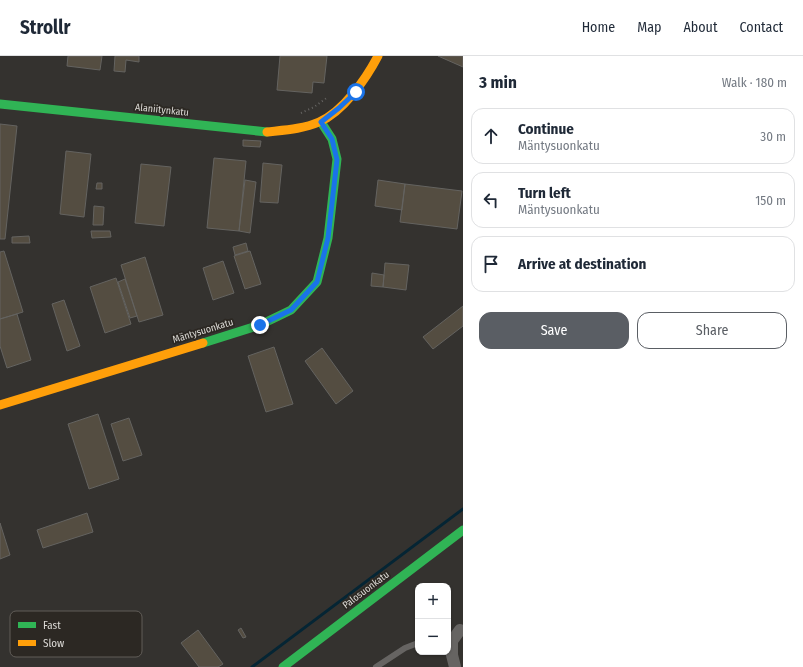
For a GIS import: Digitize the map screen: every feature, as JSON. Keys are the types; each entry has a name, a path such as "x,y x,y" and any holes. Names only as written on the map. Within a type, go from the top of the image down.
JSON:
{"street":[{"path":"321,122 356,92 370,72 378,56"},
{"name":"Alaniitynkatu","path":"0,104 266,132 302,127 321,122"},
{"name":"Mäntysuonkatu","path":"0,405 260,325 291,310 317,282 328,238 337,160 332,139 321,122"},
{"name":"Palosuonkatu","path":"283,667 463,530"},
{"path":"455,667 452,655 452,641 462,630"}],"lane":[{"path":"451,632 462,630"},
{"path":"376,667 405,648 415,644"}],"path":[{"path":"297,114 314,107 330,96"}],"building":[{"path":"68,56 102,56 100,70 67,66"},
{"path":"115,56 139,56 139,62 126,60 125,72 114,71"},
{"path":"280,56 327,56 324,83 313,82 312,93 277,90"},
{"path":"438,56 463,56 463,67"},
{"path":"0,124 17,126 5,239 0,239"},
{"path":"243,140 261,141 260,147 243,146"},
{"path":"66,151 91,154 84,217 60,214"},
{"path":"214,158 246,161 239,231 207,228"},
{"path":"263,163 282,165 278,203 260,202"},
{"path":"141,164 171,167 164,226 135,223"},
{"path":"245,180 256,182 250,233 239,231"},
{"path":"378,180 405,184 402,210 375,206"},
{"path":"97,183 102,183 102,189 96,189"},
{"path":"405,184 462,191 457,229 400,222"},
{"path":"94,206 104,207 103,225 93,225"},
{"path":"91,231 110,231 111,237 92,238"},
{"path":"29,236 30,243 12,243 12,237"},
{"path":"246,243 248,251 235,255 233,247"},
{"path":"4,251 23,312 0,319 0,252"},
{"path":"250,251 261,284 245,289 234,256"},
{"path":"145,257 163,315 139,322 121,265"},
{"path":"223,261 234,293 213,300 203,268"},
{"path":"385,263 409,265 406,290 383,287"},
{"path":"372,273 384,275 383,287 371,286"},
{"path":"116,278 131,324 105,333 90,287"},
{"path":"125,279 137,316 130,318 118,282"},
{"path":"64,300 80,346 67,351 52,304"},
{"path":"463,306 463,326 433,349 423,337"},
{"path":"17,314 31,360 7,368 0,346 0,319"},
{"path":"274,347 293,404 266,412 248,356"},
{"path":"322,348 353,391 336,404 305,361"},
{"path":"98,414 119,479 89,489 68,424"},
{"path":"129,418 142,455 123,461 111,424"},
{"path":"87,513 93,532 43,548 37,530"},
{"path":"0,523 10,555 0,559"},
{"path":"241,628 246,637 243,638 238,630"},
{"path":"198,630 223,664 218,667 199,667 181,643"}],"waterway":[{"path":"252,667 463,509"}],"traffic: fast":[{"path":"0,104 267,132"},
{"path":"203,343 260,325 291,310 317,282 328,238 337,159 332,139 321,122"},
{"path":"283,667 463,530"}],"traffic: slow":[{"path":"267,132 307,126 319,122 337,111 353,94 367,75 378,56"},
{"path":"0,405 203,343"}],"route":[{"path":"260,325 291,310 317,282 328,238 337,160 332,139 321,122 356,92"}]}
